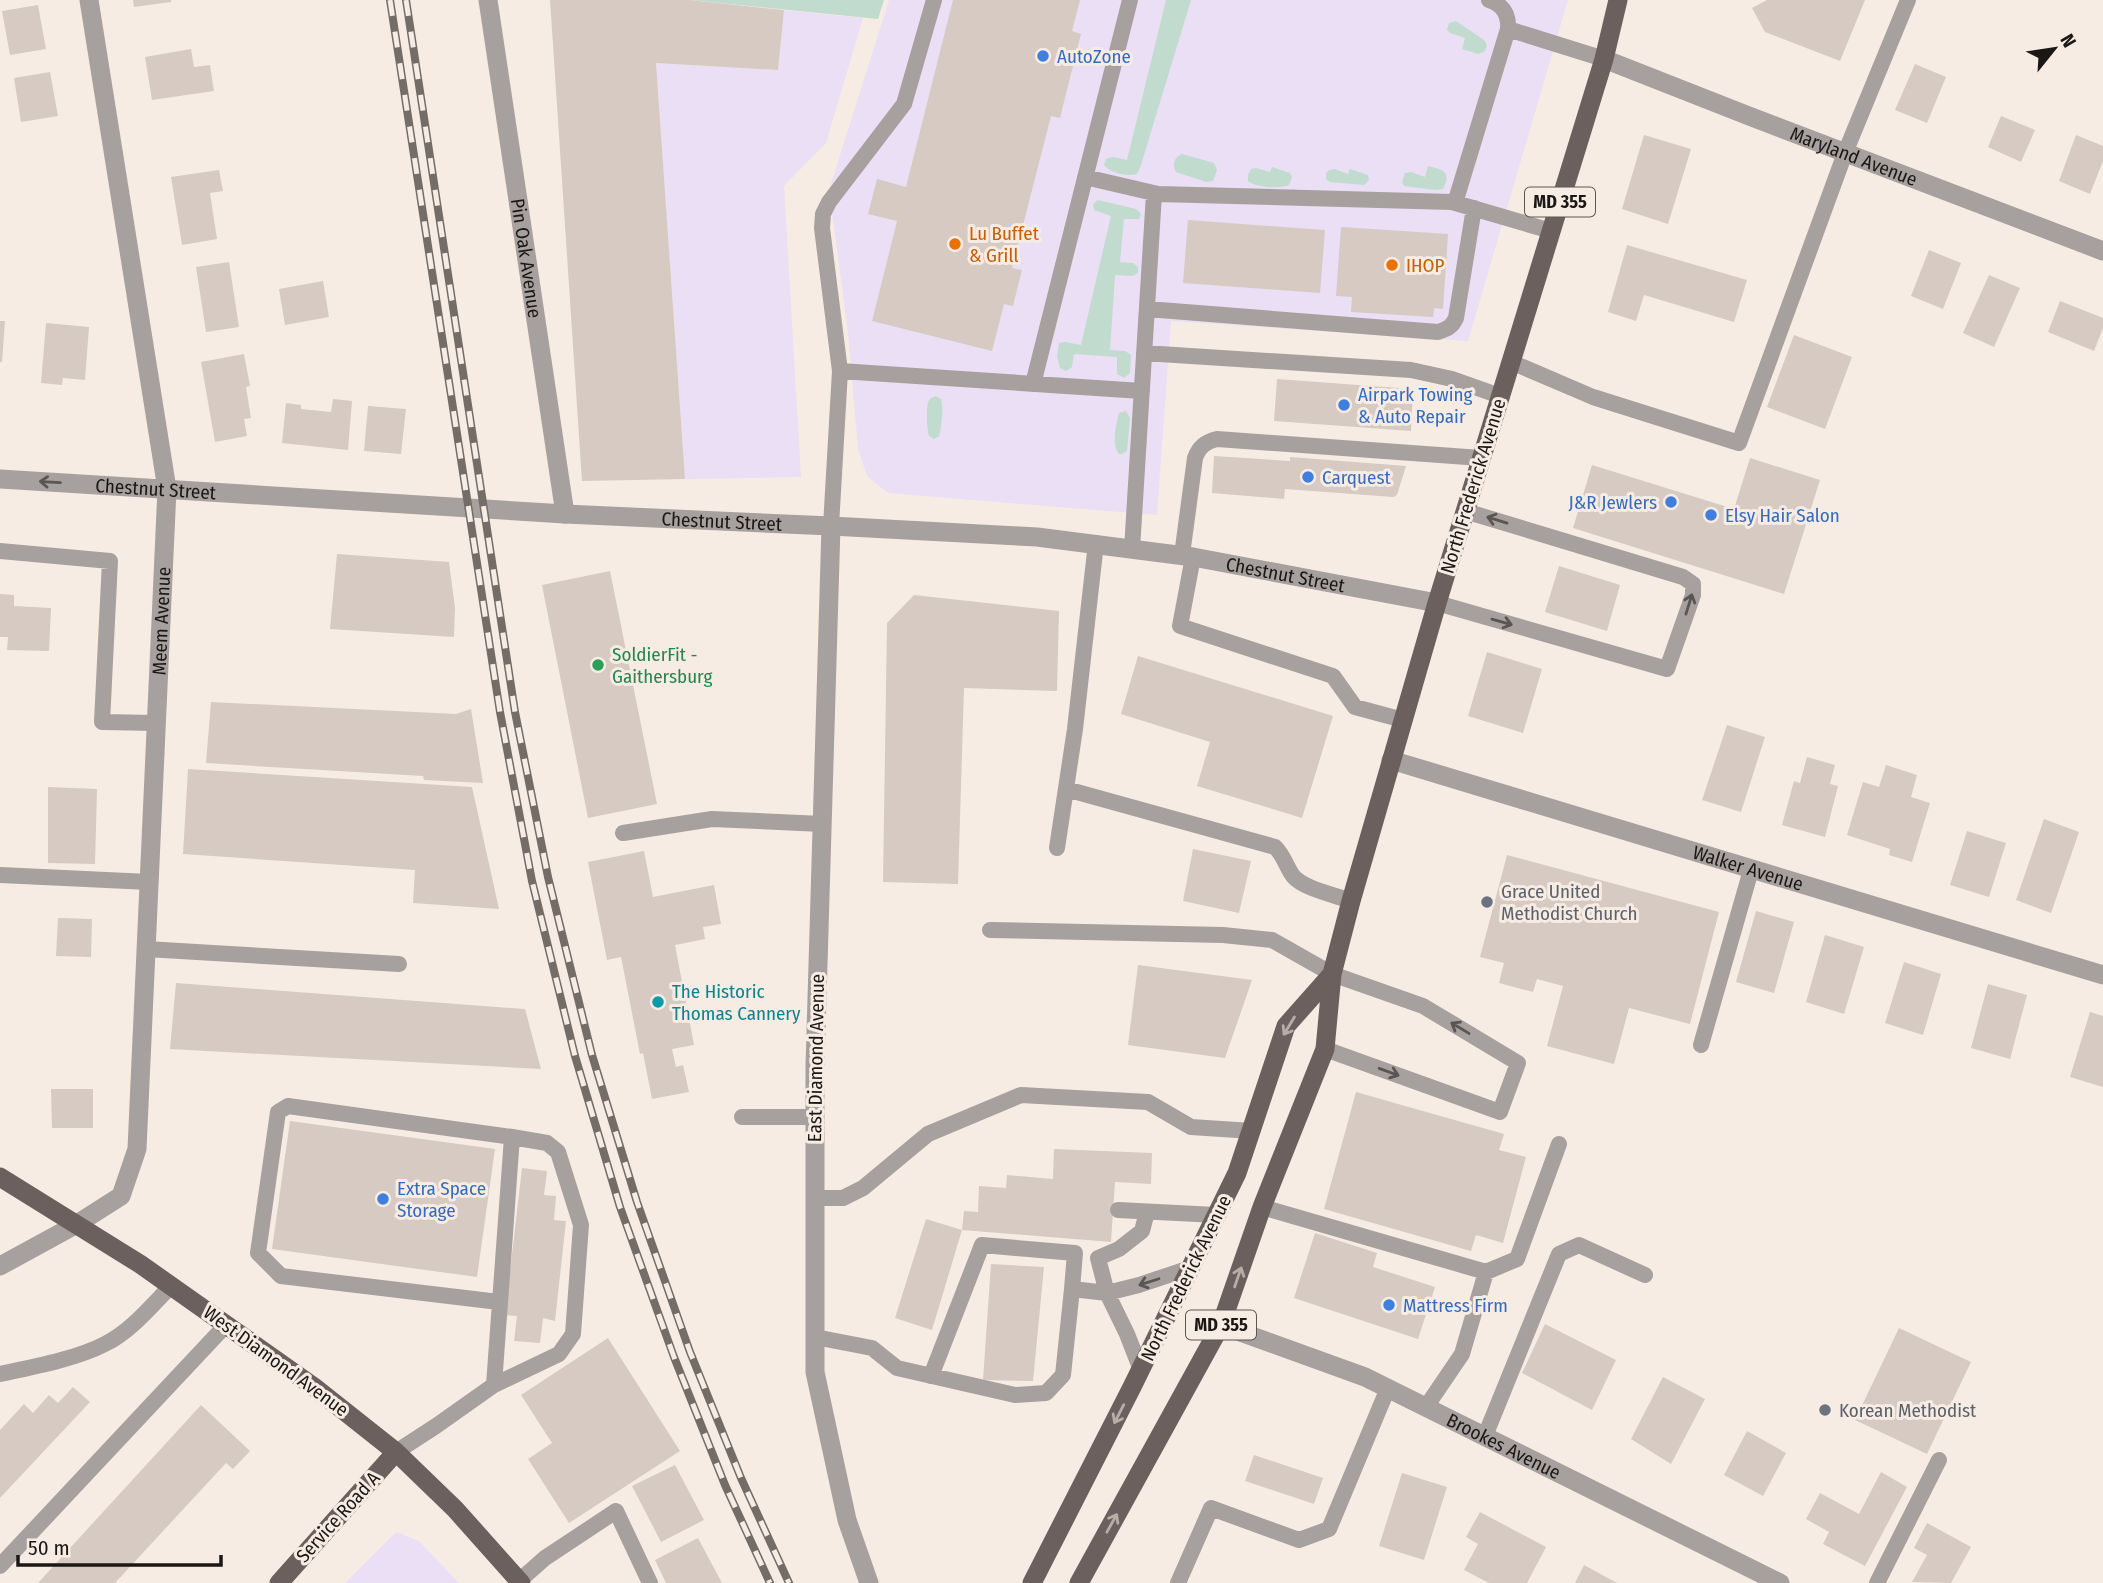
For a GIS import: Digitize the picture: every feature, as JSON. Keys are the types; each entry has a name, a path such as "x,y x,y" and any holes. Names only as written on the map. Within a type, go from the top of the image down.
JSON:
{"main road":[{"name":"North Frederick Avenue","path":"1079,1583 1221,1325 1262,1207 1325,1049 1332,974 1351,901 1437,603 1604,59 1618,0"},
{"name":"North Frederick Avenue","path":"1032,1583 1141,1370 1237,1173 1286,1026 1332,974"},
{"name":"West Diamond Avenue","path":"0,1177 171,1286 314,1387 396,1452 455,1509 520,1582"},
{"name":"Service Road A","path":"279,1583 396,1452"}],"street":[{"name":"Meem Avenue","path":"0,1266 77,1224 121,1196 137,1150 167,489 89,0"},
{"name":"Pin Oak Avenue","path":"488,0 565,514"},
{"name":"Maryland Avenue","path":"1604,59 2103,251"},
{"name":"Chestnut Street","path":"0,479 565,514 1037,537 1187,556 1437,603"},
{"name":"East Diamond Avenue","path":"831,526 815,1117 815,1372 844,1507 869,1583"},
{"name":"Walker Avenue","path":"1391,760 2103,975"},
{"name":"Brookes Avenue","path":"1221,1325 1365,1377 1780,1583"}],"lane":[{"path":"831,526 840,371 822,228 823,214 829,202 904,104 934,0"},
{"path":"1033,384 1130,0"},
{"path":"1455,203 1508,29 1506,12 1489,0"},
{"path":"1511,362 1592,397 1739,443 1845,153 1908,0"},
{"path":"1508,29 1604,59"},
{"path":"1085,177 1154,194 1455,203 1551,231"},
{"path":"1132,549 1154,194"},
{"path":"1147,309 1438,332 1450,328 1456,318 1474,208"},
{"path":"1144,353 1410,370 1452,379 1500,396"},
{"path":"840,371 1142,391"},
{"path":"1402,720 1355,707 1333,676 1180,625 1195,458 1198,450 1217,439 1481,458"},
{"path":"1437,603 1667,668 1693,595 1693,584 1683,577 1465,511"},
{"path":"1057,848 1096,543"},
{"path":"0,551 110,561 102,722 156,723"},
{"path":"1066,789 1275,847 1301,884 1351,901"},
{"path":"623,833 712,819 822,824"},
{"path":"1701,1045 1751,870"},
{"path":"0,875 149,882"},
{"path":"990,930 1223,935 1272,940 1332,974 1423,1006 1518,1063 1500,1112 1325,1049"},
{"path":"146,949 399,964"},
{"path":"815,1198 844,1199 863,1188 928,1134 1021,1095 1148,1102 1191,1127 1252,1131"},
{"path":"396,1452 494,1385 559,1354 573,1334 581,1225 558,1152 547,1143 288,1106 278,1112 258,1253 281,1276 499,1302"},
{"path":"742,1117 815,1117"},
{"path":"494,1385 512,1138"},
{"path":"1262,1207 1486,1272 1517,1259 1559,1143"},
{"path":"1118,1210 1216,1215"},
{"path":"1141,1370 1107,1293 1098,1258 1119,1249 1142,1231 1147,1212"},
{"path":"815,1337 872,1348 897,1368 931,1376 1015,1395 1046,1393 1063,1375 1075,1253 982,1245 931,1376"},
{"path":"1485,1436 1559,1254 1579,1245 1645,1275"},
{"path":"1072,1289 1107,1293 1190,1268"},
{"path":"1426,1407 1462,1354 1486,1272"},
{"path":"0,1374 51,1363 106,1344 134,1323 171,1286"},
{"path":"0,1566 226,1325"},
{"path":"1178,1583 1211,1508 1299,1539 1329,1530 1388,1388"},
{"path":"1877,1583 1939,1460"},
{"path":"520,1582 545,1558 616,1511 650,1583"}],"shaded area":[{"path":"889,0 1568,0 1468,341 1171,321 1157,515 888,493 867,476 858,449 848,332 829,190"},
{"path":"784,10 863,18 826,143 784,186 801,477 685,479 656,63 778,70"},
{"path":"396,1532 419,1541 459,1583 345,1583"}],"green space":[{"path":"689,0 884,0 878,19"},
{"path":"1166,0 1191,0 1140,168 1137,174 1119,174 1104,165 1106,159 1113,157 1127,160"},
{"path":"1456,21 1484,40 1487,45 1485,51 1478,54 1462,49 1465,38 1447,30 1449,23"},
{"path":"1182,154 1214,163 1217,170 1213,181 1206,182 1176,172 1174,162"},
{"path":"1428,166 1446,175 1443,189 1404,186 1402,182 1405,173 1411,172 1425,177"},
{"path":"1272,167 1290,173 1292,177 1289,185 1268,187 1248,181 1251,169 1270,172"},
{"path":"1335,169 1348,174 1350,169 1368,175 1369,180 1364,185 1330,182 1326,179 1326,173"},
{"path":"1098,200 1136,209 1141,214 1139,219 1124,219 1120,262 1133,263 1138,267 1138,273 1133,276 1115,275 1110,350 1125,351 1131,355 1130,373 1124,378 1117,374 1117,357 1074,354 1072,367 1066,371 1060,368 1057,357 1059,343 1081,345 1111,216 1094,210 1093,204"},
{"path":"936,396 941,399 942,412 939,436 934,439 929,436 927,411 928,402"},
{"path":"1126,411 1130,418 1127,451 1119,454 1115,445 1116,429 1119,413"}],"building":[{"path":"133,0 171,0 171,2 134,7"},
{"path":"550,0 689,0 784,10 778,70 656,63 685,479 582,481"},
{"path":"953,0 1080,0 1072,31 1081,34 1060,118 1051,116 1012,268 1022,270 1013,306 1004,304 992,351 872,321 897,221 868,214 877,179 906,187"},
{"path":"1767,0 1865,0 1840,61 1765,32 1752,8"},
{"path":"38,5 46,49 10,55 2,11"},
{"path":"191,49 194,67 210,65 214,91 152,100 145,57"},
{"path":"1915,64 1946,77 1927,123 1895,110"},
{"path":"50,72 58,116 21,122 14,78"},
{"path":"2001,116 2035,130 2021,162 1988,147"},
{"path":"1644,135 1691,149 1668,224 1622,209"},
{"path":"2076,135 2103,146 2103,161 2090,194 2059,181"},
{"path":"219,170 223,191 210,193 217,239 182,245 171,177"},
{"path":"1188,220 1325,230 1320,293 1183,283"},
{"name":"IHOP","path":"1341,227 1448,234 1443,309 1434,308 1433,317 1351,312 1352,297 1336,296"},
{"path":"1627,245 1747,280 1734,322 1644,295 1636,321 1608,312"},
{"path":"1929,250 1961,263 1943,309 1911,296"},
{"path":"229,262 239,327 206,332 196,267"},
{"path":"1989,275 2020,288 1994,347 1963,333"},
{"path":"323,281 329,317 285,325 279,289"},
{"path":"2060,301 2103,318 2103,328 2094,351 2048,332"},
{"path":"0,321 5,321 2,362 0,362"},
{"path":"46,323 89,327 85,380 63,378 62,385 41,383"},
{"path":"1794,335 1852,357 1825,429 1767,407"},
{"path":"244,354 250,386 246,387 251,418 244,419 247,436 215,442 201,362"},
{"name":"Airpark Towing & Auto Repair","path":"1277,379 1413,389 1411,431 1274,421"},
{"path":"333,399 352,401 348,450 282,443 286,403 301,405 301,409 331,412"},
{"path":"368,406 406,409 401,454 364,451"},
{"name":"Carquest","path":"1214,456 1290,461 1290,457 1406,466 1397,495 1393,497 1285,489 1284,499 1212,493"},
{"path":"1750,458 1820,480 1784,594 1573,528 1592,465 1734,509"},
{"path":"337,554 449,562 455,608 454,637 330,629"},
{"path":"1559,566 1620,585 1607,631 1545,612"},
{"path":"610,571 657,804 588,818 542,585"},
{"path":"0,594 14,595 14,606 51,608 49,651 7,650 8,637 0,637"},
{"path":"914,595 1059,611 1057,691 964,688 958,884 883,882 887,623"},
{"path":"1487,652 1542,669 1523,733 1468,716"},
{"path":"1138,656 1333,716 1302,818 1197,786 1210,742 1121,714"},
{"path":"211,702 456,714 471,709 483,783 424,780 423,776 206,763"},
{"path":"1727,725 1765,737 1741,812 1702,800"},
{"path":"1807,757 1835,765 1830,784 1838,786 1825,837 1782,825 1794,781 1800,783"},
{"path":"1886,765 1917,775 1911,797 1930,803 1912,862 1889,855 1890,849 1847,835 1863,782 1879,787"},
{"path":"188,769 472,787 499,909 413,903 415,870 183,854"},
{"path":"48,787 97,789 95,864 48,863"},
{"path":"2044,819 2079,832 2051,913 2016,900"},
{"path":"1967,831 2006,843 1989,897 1950,885"},
{"path":"1193,849 1251,861 1239,913 1183,901"},
{"name":"The Historic Thomas Cannery","path":"644,851 653,897 714,885 721,924 703,927 705,939 675,945 694,1045 672,1049 676,1067 683,1065 689,1092 652,1099 643,1053 640,1054 621,957 607,960 588,862"},
{"path":"1507,855 1719,912 1690,1024 1629,1008 1614,1064 1547,1046 1563,986 1537,979 1533,992 1499,983 1504,963 1480,957"},
{"path":"1756,911 1794,922 1774,993 1736,982"},
{"path":"58,918 92,919 91,957 56,956"},
{"path":"1825,935 1864,947 1844,1014 1806,1002"},
{"path":"1904,962 1941,974 1923,1035 1885,1023"},
{"path":"1138,965 1252,980 1225,1058 1128,1045"},
{"path":"176,983 525,1009 541,1069 170,1049"},
{"path":"1988,984 2027,995 2010,1059 1971,1048"},
{"path":"2090,1012 2103,1016 2103,1087 2070,1077"},
{"path":"51,1089 93,1089 93,1128 52,1128"},
{"path":"1356,1092 1504,1134 1499,1150 1526,1157 1503,1243 1476,1235 1471,1251 1324,1209"},
{"name":"Extra Space Storage","path":"290,1121 495,1149 477,1277 272,1249"},
{"path":"1054,1149 1152,1153 1151,1184 1115,1182 1111,1242 962,1230 964,1211 978,1212 979,1186 1006,1188 1007,1175 1053,1179"},
{"path":"522,1168 547,1171 544,1195 556,1196 554,1220 566,1221 555,1321 543,1318 540,1343 514,1341 517,1316 505,1315"},
{"path":"926,1219 962,1230 932,1330 895,1318"},
{"path":"1315,1233 1377,1253 1373,1267 1435,1287 1418,1339 1294,1298"},
{"path":"991,1264 1044,1267 1033,1381 983,1380"},
{"path":"1545,1324 1616,1360 1592,1410 1522,1373"},
{"path":"1899,1328 1971,1362 1927,1454 1855,1420"},
{"path":"608,1338 680,1451 569,1523 528,1459 552,1443 521,1395"},
{"path":"1663,1377 1705,1399 1671,1464 1631,1439"},
{"path":"73,1387 90,1402 0,1498 0,1430 24,1404 33,1413 49,1395 58,1403"},
{"path":"201,1405 250,1451 233,1469 226,1463 115,1583 38,1583"},
{"path":"1747,1431 1786,1453 1763,1496 1724,1475"},
{"path":"1254,1455 1323,1478 1314,1504 1245,1481"},
{"path":"675,1465 704,1520 661,1542 632,1486"},
{"path":"1881,1472 1907,1487 1865,1566 1823,1544 1829,1532 1806,1519 1820,1493 1859,1514"},
{"path":"1402,1473 1447,1487 1424,1560 1379,1546"},
{"path":"1480,1512 1546,1547 1527,1583 1489,1583 1464,1570 1478,1544 1466,1537"},
{"path":"1927,1523 1971,1547 1951,1583 1912,1582 1927,1555 1914,1548"},
{"path":"698,1538 722,1583 666,1583 655,1560"},
{"path":"1584,1565 1617,1583 1575,1583"}],"railway":[{"path":"390,0 500,712 532,881 575,1056 620,1207 674,1357 725,1485 770,1583"},
{"path":"406,0 515,712 548,877 592,1055 637,1202 690,1352 741,1478 789,1583"}],"place":[{"name":"AutoZone","path":"1043,56"},
{"name":"Lu Buffet & Grill","path":"955,244"},
{"name":"IHOP","path":"1392,265"},
{"name":"Airpark Towing & Auto Repair","path":"1344,405"},
{"name":"Carquest","path":"1308,477"},
{"name":"J&R Jewlers","path":"1671,502"},
{"name":"Elsy Hair Salon","path":"1711,515"},
{"name":"SoldierFit - Gaithersburg","path":"598,665"},
{"name":"Grace United Methodist Church","path":"1487,902"},
{"name":"The Historic Thomas Cannery","path":"658,1002"},
{"name":"Extra Space Storage","path":"383,1199"},
{"name":"Mattress Firm","path":"1389,1305"},
{"name":"Korean Methodist","path":"1825,1410"}]}
